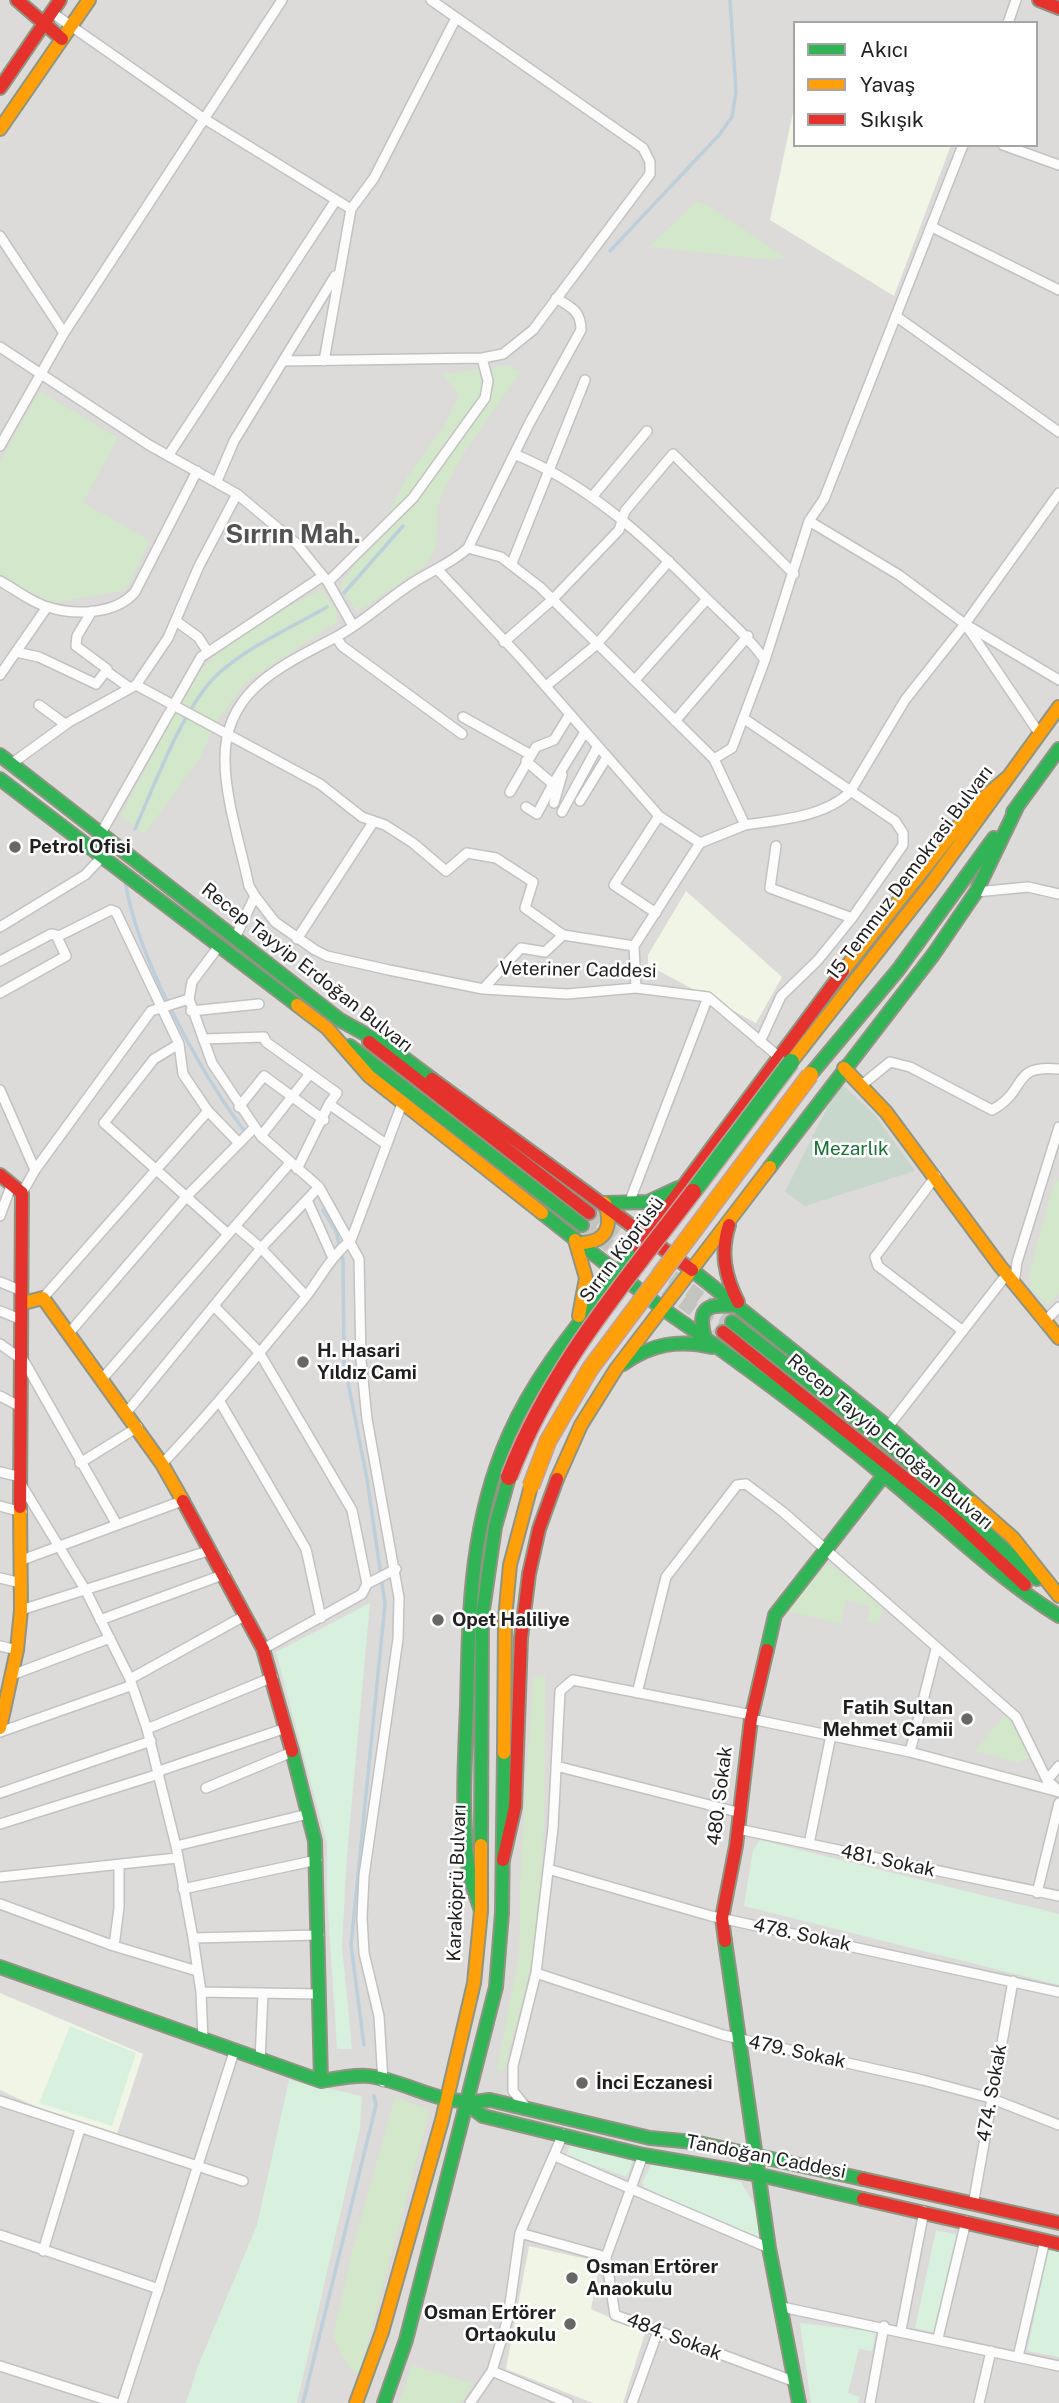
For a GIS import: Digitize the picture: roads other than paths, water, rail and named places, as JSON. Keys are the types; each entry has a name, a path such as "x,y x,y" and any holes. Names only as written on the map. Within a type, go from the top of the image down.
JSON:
{"main road":[{"path":"17,0 52,13 66,33"},
{"path":"0,129 89,0"},
{"path":"1039,0 1059,8"},
{"path":"0,88 52,13"},
{"name":"15 Temmuz Demokrasi Bulvarı","path":"785,1059 930,886 1059,707"},
{"path":"384,2403 406,2340 496,1987 503,1860 505,1619 510,1565 531,1486 548,1441 590,1369 810,1075 898,970 1059,750"},
{"name":"Recep Tayyip Erdoğan Bulvarı","path":"6,759 235,938 581,1229"},
{"name":"Recep Tayyip Erdoğan Bulvarı","path":"0,779 219,946 334,1024"},
{"path":"503,1860 515,1807 521,1638 529,1574 540,1528 557,1479 581,1425 616,1369 933,955 976,892 1018,804"},
{"path":"334,1024 369,1076 581,1229 596,1244 610,1228 611,1217 605,1203"},
{"path":"334,1024 392,1049 605,1203 740,1307 888,1427 1013,1538 1059,1597"},
{"path":"481,1911 469,1870 465,1772 472,1557 486,1500 508,1436 531,1391 575,1326 618,1274 681,1187 785,1059"},
{"name":"Sırrın Köprüsü","path":"509,1477 526,1433 572,1351 785,1059"},
{"path":"844,1068 863,1084 936,1176 1010,1280 1059,1338"},
{"path":"1,1724 17,1650 22,1560 19,1354 23,1297 8,1184"},
{"path":"605,1203 629,1204 667,1195 681,1187"},
{"path":"735,1211 723,1241 723,1268 740,1307"},
{"path":"581,1229 618,1274 722,1349 884,1475 1013,1587 1059,1616"},
{"path":"575,1326 586,1300 581,1229"},
{"path":"0,1967 321,2081 317,1993 317,1860 273,1677 263,1649 225,1574 138,1427 43,1298 23,1297"},
{"path":"705,1338 700,1320 704,1311 723,1303 740,1307"},
{"name":"Recep Tayyip Erdoğan Bulvarı","path":"1059,1597 899,1453 727,1327 947,1512 1059,1616"},
{"path":"616,1369 648,1349 665,1343 685,1342 722,1349"},
{"name":"480. Sokak","path":"799,2403 769,2248 722,1918 739,1821 751,1717 775,1615 884,1475"},
{"name":"Karaköprü Bulvarı","path":"356,2403 382,2332 474,1983 481,1911 482,1617 495,1527 509,1477"},
{"name":"Tandoğan Caddesi","path":"321,2081 373,2076 383,2082 445,2101 467,2104 490,2100 525,2106 650,2138 694,2142 759,2167 1052,2242"},
{"name":"Tandoğan Caddesi","path":"467,2104 483,2116 643,2154 759,2167 973,2205 1059,2224"}],"street":[{"path":"0,446 64,333 282,0"},
{"path":"283,361 482,359 503,354 521,342 650,174 650,162 643,148 431,0"},
{"path":"1009,21 1016,0"},
{"path":"324,361 351,209 374,178 456,18"},
{"path":"66,33 351,209"},
{"path":"714,759 732,748 765,660 809,521 824,499 962,147"},
{"path":"1009,147 1059,165"},
{"path":"168,456 336,200"},
{"path":"932,227 1059,290"},
{"path":"0,236 64,333"},
{"path":"217,481 234,441 338,271"},
{"path":"235,938 255,896 249,886 225,762 228,736 239,711 255,687 288,661 336,637 437,569 453,562 468,548 480,530 514,454 581,330 576,310 556,299"},
{"path":"897,317 1059,432"},
{"path":"0,347 168,456 237,494 297,544 325,579 353,626"},
{"path":"100,835 201,657 325,579 413,498 485,398 488,381 482,359"},
{"path":"512,563 585,380"},
{"path":"592,496 647,431"},
{"path":"514,454 548,468 592,496 669,561 748,636 765,660"},
{"path":"503,642 552,600 618,530 629,504 673,454 794,574"},
{"path":"0,581 47,607 92,611 125,604 135,592 197,471"},
{"path":"636,988 634,946 700,843 745,825 794,818 841,800 850,792 905,700 965,624 1059,493"},
{"path":"6,759 133,686 176,621 199,566 237,494"},
{"path":"809,521 899,575 965,624 1059,680"},
{"path":"468,548 491,553 512,563 635,680 714,759 745,825"},
{"path":"547,686 596,645 669,561"},
{"path":"437,569 547,686 659,816 700,843"},
{"path":"635,680 707,599"},
{"path":"0,676 47,607"},
{"path":"92,611 76,636 76,646 107,669 106,671 320,784 362,817 413,843 446,871 467,853 496,858 533,882 525,908 563,935 634,946"},
{"path":"176,621 198,637 208,652"},
{"path":"965,624 1039,733"},
{"path":"675,721 748,636"},
{"path":"336,637 342,646 462,734"},
{"path":"16,652 39,657 96,684 106,671"},
{"path":"39,705 65,724"},
{"path":"510,792 536,747 554,740 570,714"},
{"path":"463,717 528,758 553,784"},
{"path":"743,718 895,821 904,833 903,845 852,918 818,960 781,996 760,1042"},
{"path":"527,807 537,814 573,747 585,732"},
{"path":"562,812 597,746"},
{"path":"554,803 573,747"},
{"path":"580,802 607,757"},
{"path":"656,913 614,886 659,816"},
{"path":"297,939 374,821"},
{"path":"776,846 769,888 852,918"},
{"path":"0,927 85,875 103,856"},
{"path":"976,892 1028,887 1059,894"},
{"name":"Veteriner Caddesi","path":"255,896 275,922 297,939 327,956 483,989 567,994 636,988 708,997"},
{"path":"57,937 111,910 116,912 179,1044 183,1074 208,1111 238,1142"},
{"path":"0,961 51,934 57,937 66,956 64,960 0,993"},
{"path":"483,989 521,947 545,952 563,935"},
{"path":"219,946 192,982 189,999 191,1011 212,1063 254,1128 319,1187 359,1259 361,1360 367,1419 396,1569 398,1639 364,1876 362,1918 364,1953 379,2016 383,2082"},
{"path":"629,1204 708,997 760,1042 785,1059"},
{"path":"0,1216 8,1184 35,1170 151,1011 189,999"},
{"path":"191,1011 259,1004"},
{"path":"103,1378 232,1230 293,1166 324,1119 329,1104 337,1093 266,1042 264,1037 202,1039"},
{"path":"179,1044 154,1059 104,1123 187,1196 261,1248 306,1296"},
{"path":"863,1084 890,1062 910,1067 992,1110 1010,1101 1025,1074 1037,1067 1059,1069"},
{"path":"261,1136 309,1074"},
{"path":"239,1107 264,1076 324,1119"},
{"path":"0,1090 35,1170"},
{"path":"162,1464 220,1402 306,1296 335,1255 348,1243 403,1101"},
{"path":"329,1104 387,1145"},
{"path":"43,1298 208,1111"},
{"path":"888,1427 963,1331 1010,1280 1059,1127"},
{"path":"70,1332 187,1196 254,1128"},
{"path":"936,1176 875,1257 877,1266 963,1331"},
{"path":"127,1412 261,1248 319,1187"},
{"path":"307,1200 335,1255"},
{"path":"0,1282 23,1297"},
{"path":"214,1306 259,1352 352,1510 366,1584 362,1594 263,1649"},
{"path":"1044,1322 1059,1307"},
{"path":"0,1311 22,1320"},
{"path":"0,1344 19,1354 116,1523"},
{"path":"0,1396 21,1407"},
{"path":"220,1402 306,1549 321,1618"},
{"path":"80,1463 138,1427"},
{"path":"0,1472 21,1481 86,1591 130,1682 147,1729 176,1846 193,1938 201,1992 203,2040"},
{"path":"638,1692 666,1577 737,1485 746,1484 825,1549 1016,1717 1047,1780 1059,1792"},
{"path":"22,1560 182,1500"},
{"path":"0,1506 22,1511"},
{"path":"21,1610 211,1550"},
{"path":"366,1584 396,1569"},
{"path":"100,1620 225,1574"},
{"path":"0,1578 21,1583"},
{"path":"1,1724 130,1682 246,1615"},
{"path":"12,1675 110,1639"},
{"path":"0,1646 17,1650"},
{"path":"910,1752 936,1649"},
{"path":"147,1729 273,1677"},
{"path":"525,2106 513,2091 513,2066 536,1973 548,1868 560,1691 573,1680 910,1752 1059,1792"},
{"path":"0,1824 159,1773 286,1728"},
{"path":"809,1844 831,1735"},
{"path":"0,1793 151,1741"},
{"path":"206,1788 292,1752"},
{"name":"481. Sokak","path":"556,1766 809,1844 1059,1896"},
{"path":"1047,1780 1059,1766"},
{"path":"1037,1893 1054,1838 1059,1803"},
{"path":"176,1846 308,1814"},
{"path":"0,1877 177,1858"},
{"path":"183,1889 317,1860"},
{"path":"114,1946 119,1908 119,1866"},
{"name":"478. Sokak","path":"548,1868 722,1918 1059,1992"},
{"path":"0,1904 114,1946 197,1971"},
{"path":"193,1938 319,1935"},
{"name":"479. Sokak","path":"536,1973 740,2039 923,2080 990,2098 1059,2125"},
{"name":"474. Sokak","path":"973,2205 1013,1981"},
{"path":"201,1992 317,1993"},
{"path":"260,2061 263,1993"},
{"path":"122,2403 234,2052"},
{"path":"0,2101 243,2181"},
{"path":"43,2251 80,2129"},
{"path":"470,2403 492,2371 508,2318 520,2233 563,2134"},
{"path":"520,2233 606,2257 643,2154"},
{"path":"555,2157 769,2248"},
{"path":"901,2330 924,2211"},
{"path":"938,2338 966,2221"},
{"path":"0,2235 159,2289"},
{"path":"1018,2357 1052,2242"},
{"name":"484. Sokak","path":"606,2257 615,2315 793,2381"},
{"path":"782,2307 884,2326 1059,2366"},
{"path":"870,2403 884,2326"},
{"path":"632,2403 658,2331"},
{"path":"979,2403 991,2351"},
{"path":"0,2366 116,2403"},
{"path":"492,2371 568,2403"}],"waterway":[{"path":"610,251 719,135 732,117 736,92 730,0"},
{"path":"344,593 403,526"},
{"path":"135,829 171,747 205,688 243,655 327,607"},
{"path":"125,880 142,942 171,1010 207,1075 243,1129"},
{"path":"323,1210 336,1231 343,1260 344,1362 367,1479 385,1604 351,1945 364,2045"},
{"path":"303,2403 376,2105 374,2096"}],"tunnel":[{"path":"589,1213 732,1322"},
{"path":"582,1225 723,1332"}],"place":[{"name":"Petrol Ofisi","path":"15,847"},
{"name":"H. Hasari Yıldız Cami","path":"303,1362"},
{"name":"Opet Haliliye","path":"438,1620"},
{"name":"Fatih Sultan Mehmet Camii","path":"967,1719"},
{"name":"İnci Eczanesi","path":"582,2083"},
{"name":"Osman Ertörer Anaokulu","path":"572,2278"},
{"name":"Osman Ertörer Ortaokulu","path":"570,2324"}],"district":[{"name":"Sırrın Mah.","path":"293,535"}],"park label":[{"name":"Mezarlık","path":"851,1149"}]}
